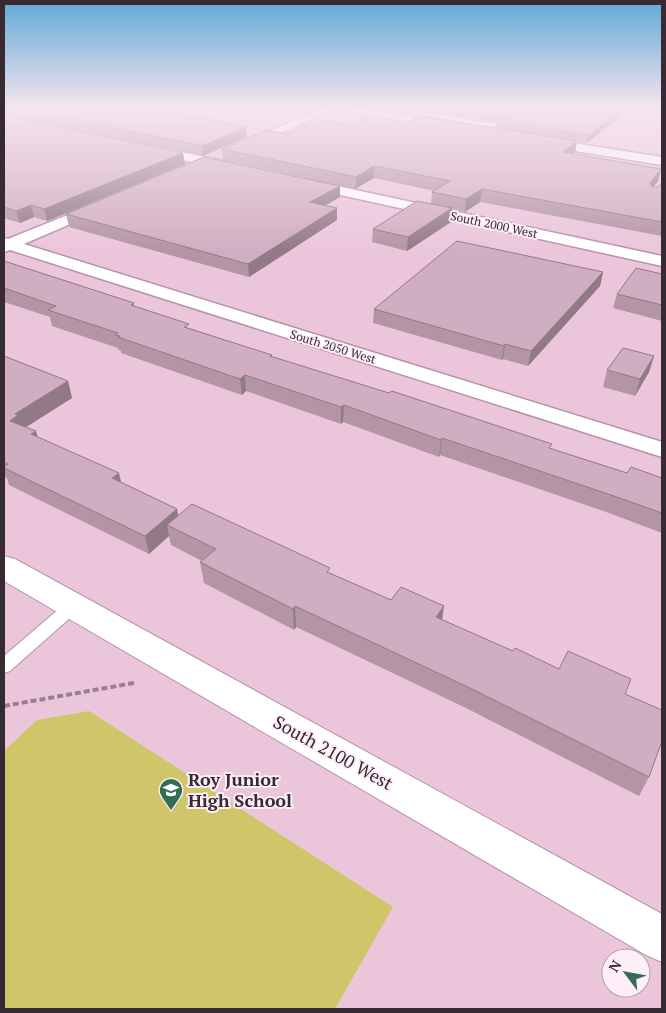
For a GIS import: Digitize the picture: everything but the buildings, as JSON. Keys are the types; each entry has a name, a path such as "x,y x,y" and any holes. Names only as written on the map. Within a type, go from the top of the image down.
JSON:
{"street":[{"path":"179,156 250,171"},
{"path":"188,169 219,156"},
{"path":"632,156 662,161"},
{"name":"South 2000 West","path":"289,180 662,261"},
{"path":"5,245 116,199"},
{"name":"South 2050 West","path":"5,245 662,450"},
{"name":"South 2100 West","path":"4,567 662,939"}],"lane":[{"path":"4,666 74,606"}],"path":[{"path":"4,706 134,682"}],"shaded area":[{"name":"Roy Junior High School","path":"89,711 393,907 335,1009 4,1009 4,751 37,720"}],"place":[{"name":"Roy Junior High School","path":"171,811"}]}
